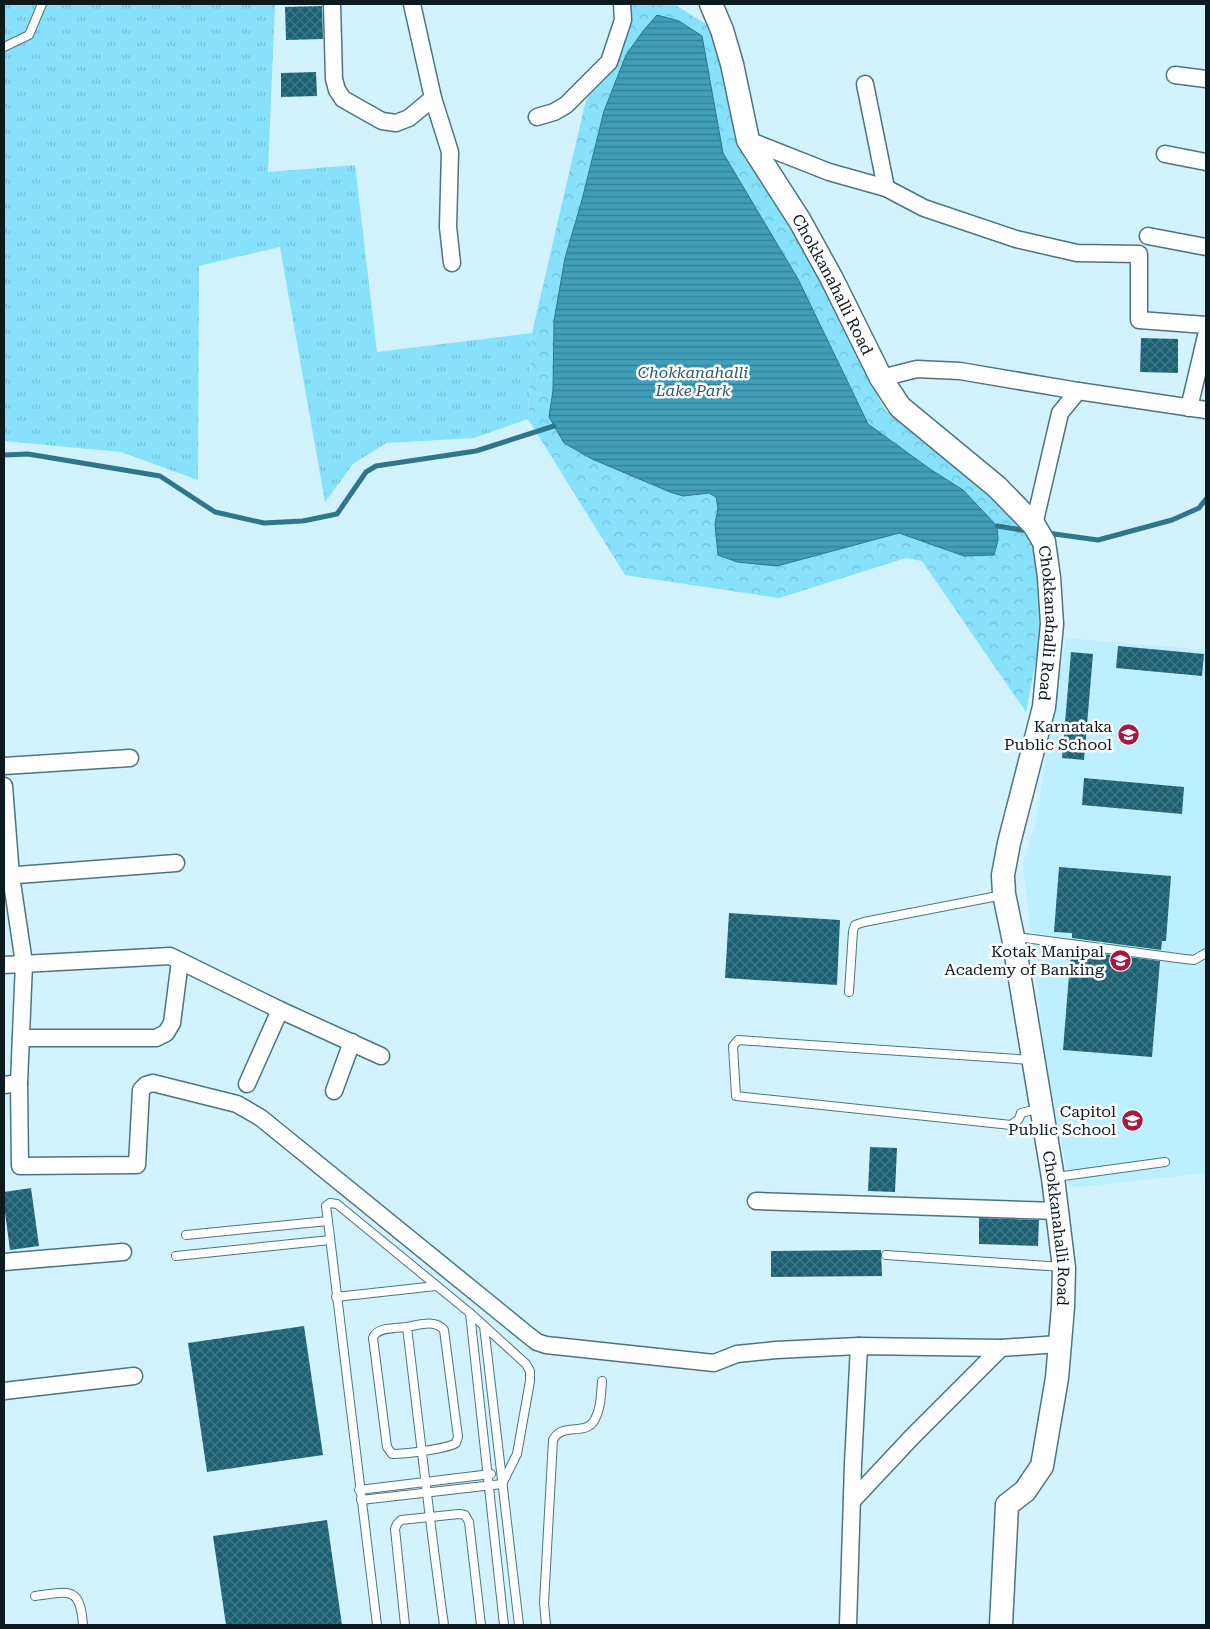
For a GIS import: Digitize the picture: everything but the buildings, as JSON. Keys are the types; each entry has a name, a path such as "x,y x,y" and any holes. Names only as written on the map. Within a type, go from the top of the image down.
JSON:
{"street":[{"path":"332,4 334,79 337,90 343,99 382,121 396,123 409,118 433,98"},
{"path":"412,4 433,98 451,159 448,227 452,263"},
{"path":"537,117 554,112 566,105 609,62 623,20 622,4"},
{"name":"Chokkanahalli Road","path":"711,4 722,30 732,64 748,140 800,221 832,279 881,378 900,408 997,487 1039,534 1049,577 1052,624 1044,707 1008,843 1003,875 1004,894 1013,937 1053,1178 1064,1268 1063,1307 1057,1378 1042,1466 1025,1491 1007,1505 1000,1625"},
{"path":"1175,75 1206,79"},
{"path":"865,84 886,188"},
{"path":"748,140 830,172 886,188 924,208 1016,239 1077,253 1139,254 1139,320 1206,325"},
{"path":"1165,154 1206,162"},
{"path":"1148,236 1206,247"},
{"path":"1189,408 1206,336"},
{"path":"881,378 917,369 960,371 1206,410"},
{"path":"1039,534 1060,413 1078,391"},
{"path":"4,766 130,758"},
{"path":"4,786 7,876 24,963 21,1038 12,1084 20,1166 137,1165 141,1090 153,1083 237,1104 262,1118 528,1335 537,1342 546,1345 714,1362 737,1354 752,1352 859,1346 1001,1348 1059,1344"},
{"path":"7,876 176,863"},
{"path":"4,965 170,956 280,1010 381,1056"},
{"path":"21,1038 156,1038 166,1033 172,1023 180,961"},
{"path":"247,1084 280,1010"},
{"path":"334,1091 352,1042"},
{"path":"756,1201 1057,1211"},
{"path":"4,1262 123,1252"},
{"path":"848,1625 859,1346"},
{"path":"852,1501 912,1437 1001,1348"},
{"path":"4,1391 134,1376"}],"lane":[{"path":"4,47 29,35 42,4"},
{"path":"849,992 855,925 1004,894"},
{"path":"1013,937 1194,960 1206,953"},
{"path":"1034,1060 738,1040 733,1046 736,1096 1011,1124 1021,1113 1041,1108"},
{"path":"1053,1178 1165,1162"},
{"path":"377,1625 336,1297 326,1206 330,1203 337,1204 470,1314 526,1364 530,1371 530,1380 517,1454 502,1484"},
{"path":"186,1235 328,1221"},
{"path":"176,1256 330,1240"},
{"path":"886,1255 1064,1268"},
{"path":"336,1297 436,1286"},
{"path":"470,1314 504,1625"},
{"path":"434,1323 440,1325 444,1330 458,1437 456,1443 451,1447 392,1454 387,1447 372,1338 378,1331 407,1327 434,1323"},
{"path":"484,1326 519,1625"},
{"path":"407,1327 426,1493 444,1625"},
{"path":"546,1625 544,1604 553,1440 556,1434 560,1432 586,1428 591,1425 600,1407 602,1381"},
{"path":"359,1490 501,1473"},
{"path":"361,1500 502,1484"},
{"path":"405,1625 397,1524 401,1520 459,1514 465,1516 469,1522 481,1625"},
{"path":"35,1596 72,1594 79,1600 82,1609 83,1625"}],"shaded area":[{"name":"Chokkanahalli Lake Park","path":"657,15 679,21 702,36 723,153 798,279 868,424 930,469 963,490 997,526 998,540 994,555 964,556 899,533 777,566 737,562 718,555 715,524 718,508 716,497 709,493 683,496 670,492 592,459 564,443 549,417 553,390 554,321 565,258 582,200 604,111 626,55"},
{"path":"1066,638 1206,650 1206,1173 1070,1188 1045,1055 1023,864 1036,820"}],"green space":[{"path":"4,4 275,4 268,172 355,165 377,352 532,333 528,419 474,438 386,443 353,464 325,502 280,247 199,266 198,480 121,452 4,441"},
{"name":"Chokkanahalli Lake Park","path":"632,4 674,4 720,33 736,136 798,230 884,409 961,464 1022,521 1040,559 1042,628 1026,712 922,561 906,558 779,598 625,575 528,419 532,333 585,104"}],"waterway":[{"path":"4,455 28,454 160,476 215,512 264,523 303,521 337,514 366,472 376,466 476,451 554,426"},
{"path":"1047,533 1098,540 1172,520 1199,508 1206,499"},
{"path":"997,526 1028,531"}],"place":[{"name":"Karnataka Public School","path":"1128,735"},
{"name":"Kotak Manipal Academy of Banking","path":"1120,960"},
{"name":"Capitol Public School","path":"1132,1120"}]}
